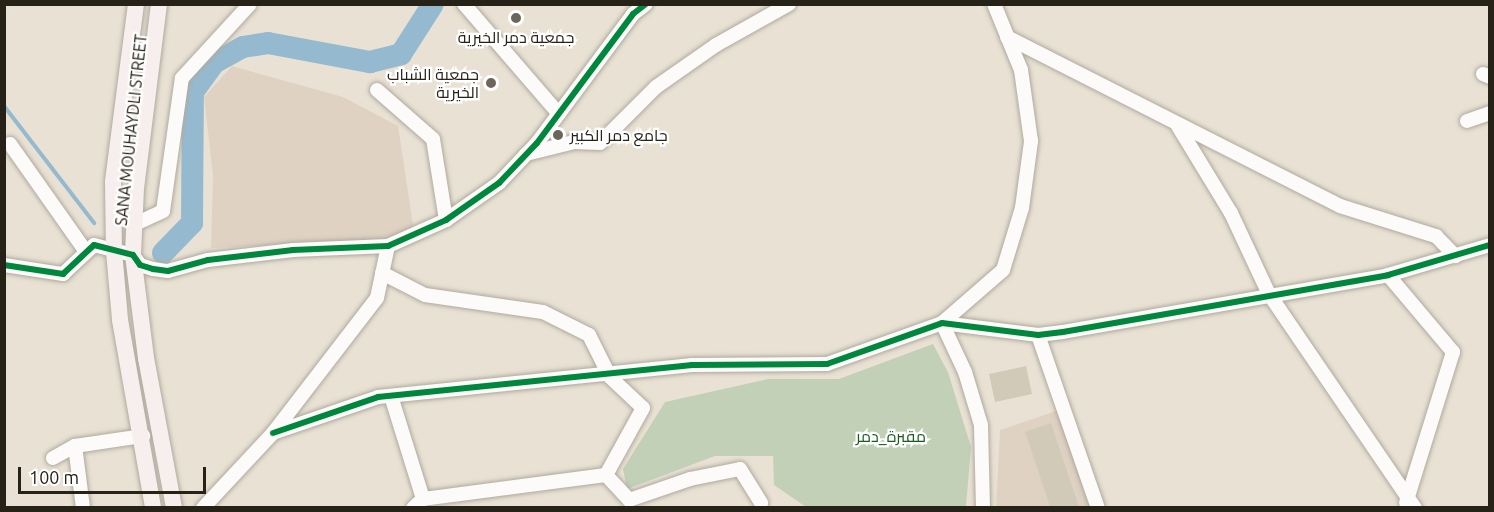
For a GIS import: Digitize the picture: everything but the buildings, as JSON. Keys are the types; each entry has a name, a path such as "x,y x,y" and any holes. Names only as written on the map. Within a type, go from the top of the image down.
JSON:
{"main road":[{"path":"136,4 113,182 114,251 120,320 143,436 153,507"},
{"name":"SANA MOUHAYDLI STREET","path":"159,4 133,225 134,255 146,358 174,507"}],"street":[{"path":"133,225 162,211 182,78 250,4"},
{"path":"464,4 559,114"},
{"path":"4,266 63,274 72,269 84,249 94,245 134,255 140,265 168,271 208,260 294,250 388,246 446,220 499,183 559,114 633,14 646,4"},
{"path":"526,154 574,142 600,143 656,87 716,45 789,4"},
{"path":"273,433 391,396 610,377 692,365 827,364 942,323 1003,270 1022,208 1031,141 1021,70 994,4"},
{"path":"1007,37 1041,50 1178,126 1340,206 1436,236 1455,256"},
{"path":"377,90 433,139 446,220"},
{"path":"1467,121 1490,113"},
{"path":"1178,126 1231,213 1269,294 1409,504"},
{"path":"10,144 84,249"},
{"path":"942,323 1038,335 1388,275 1490,245"},
{"path":"203,507 273,433 377,298 388,246"},
{"path":"382,273 425,295 543,312 589,335 610,377 644,408 606,475"},
{"path":"1388,275 1453,352 1409,504"},
{"path":"942,323 965,372 981,425 982,507"},
{"path":"1038,335 1098,507"},
{"path":"391,396 418,503 606,475"},
{"path":"53,458 75,446 143,436"},
{"path":"75,446 83,507"},
{"path":"606,475 629,500 690,479 740,469 761,503"}],"shaded area":[{"path":"232,66 343,97 398,126 415,238 211,248 213,176 204,97"},
{"path":"1059,410 1092,507 996,508 1000,430"}],"green space":[{"name":"مقبرة_دمر","path":"933,344 948,372 971,447 966,507 806,507 774,485 773,456 715,456 627,489 623,469 665,402 768,379 839,379"}],"waterway":[{"path":"163,253 192,223 193,92 214,63 243,47 268,43 370,62 401,54 433,4"},
{"path":"4,106 94,223"}],"cycle path":[{"path":"4,265 63,274 94,245 133,255 140,265 168,271 208,260 293,250 388,246 446,220 499,183 537,143 633,14 646,4"},
{"path":"273,433 378,397 692,365 827,364 942,323 1038,335 1063,332 1388,275 1490,245"}],"place":[{"name":"جمعية دمر الخيرية","path":"516,18"},
{"name":"جمعية الشباب الخيرية","path":"491,83"},
{"name":"جامع دمر الكبير","path":"558,135"}]}
